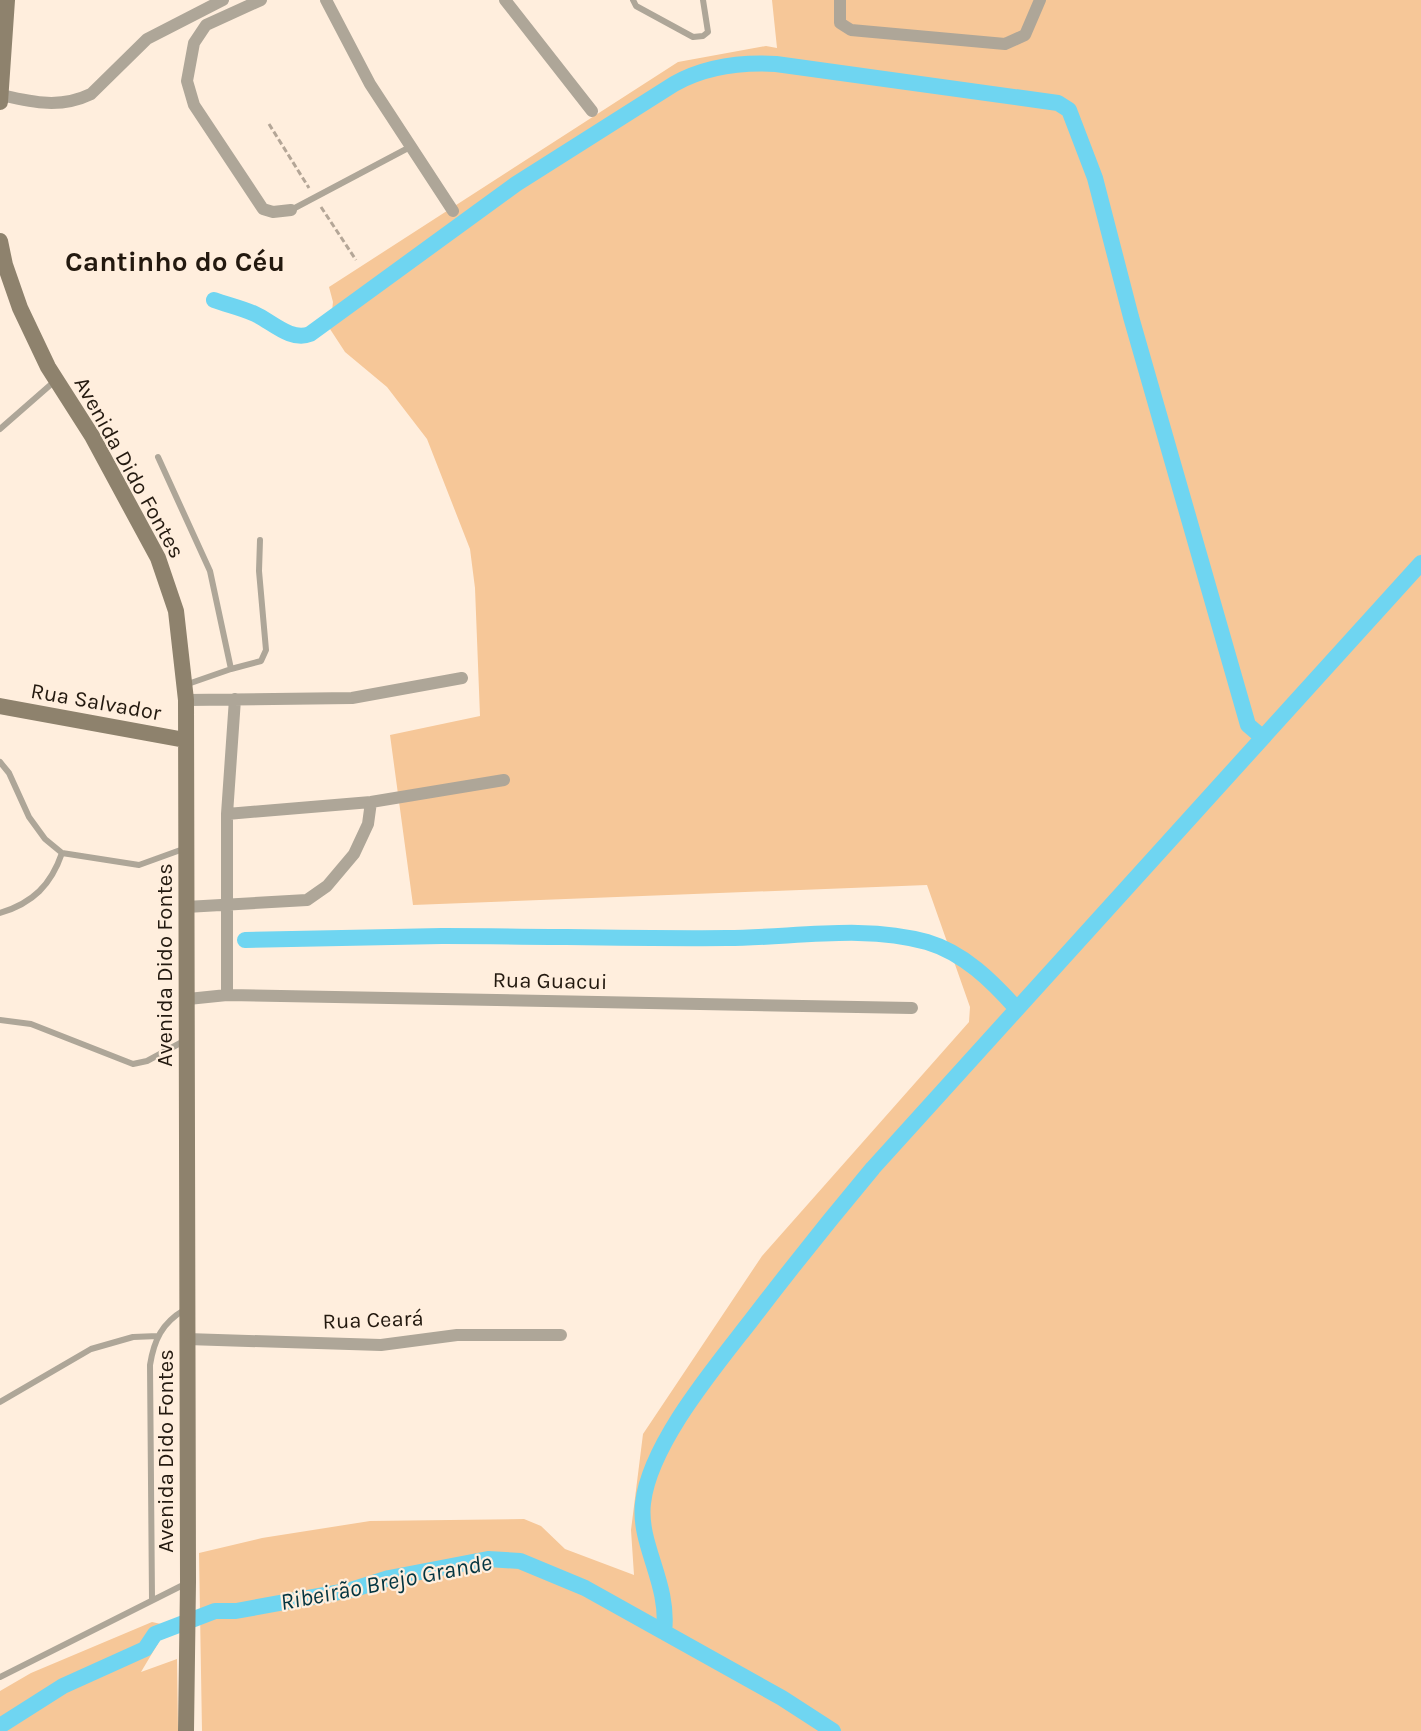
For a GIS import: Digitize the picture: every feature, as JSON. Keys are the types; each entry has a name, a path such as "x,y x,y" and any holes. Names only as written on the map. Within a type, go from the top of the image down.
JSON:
{"street":[{"path":"0,102 7,0"},
{"path":"1,95 44,105 80,100 91,94 147,39 224,0"},
{"path":"261,0 206,25 194,43 187,81 194,105 263,209 273,212 291,210"},
{"path":"326,0 370,84 453,211"},
{"path":"505,0 592,111"},
{"path":"840,0 838,18 842,26 851,30 1005,44 1024,35 1040,0"},
{"name":"Avenida Dido Fontes","path":"0,242 5,265 20,308 56,380 92,436 158,558 176,611 185,693 188,999 186,1731"},
{"path":"185,693 235,699 352,698 462,678"},
{"path":"227,995 229,902 227,814 235,699"},
{"name":"Rua Salvador","path":"0,706 184,740"},
{"path":"227,814 371,802 504,780"},
{"path":"186,906 229,902 307,900 327,886 354,854 368,824 371,802"},
{"name":"Rua Guacui","path":"188,999 227,995 912,1008"},
{"name":"Rua Ceará","path":"187,1339 381,1345 457,1335 561,1335"}],"lane":[{"path":"633,0 636,6 693,37 703,36 708,32 703,0"},
{"path":"291,210 410,147"},
{"path":"0,429 56,380"},
{"path":"158,457 210,571 231,669"},
{"path":"185,693 231,669 261,661 266,650 260,540"},
{"path":"0,762 14,784 29,817 45,839 62,853 139,865 186,848"},
{"path":"0,913 30,900 44,887 54,875 62,853"},
{"path":"0,1020 38,1026 133,1064 147,1061 188,1039"},
{"path":"152,1599 150,1365 158,1336 171,1318 187,1308"},
{"path":"0,1402 91,1349 133,1337 158,1336"},
{"path":"0,1677 188,1582"}],"shaded area":[{"path":"772,0 1421,0 1421,1731 202,1731 199,1553 262,1538 370,1521 524,1519 541,1526 565,1549 634,1575 631,1530 643,1434 762,1256 969,1022 970,1007 927,885 413,905 390,735 480,716 475,588 470,549 427,439 387,387 345,352 330,329 333,302 329,287 678,62 766,46 777,48"},
{"path":"152,1622 161,1624 163,1635 141,1672 177,1659 178,1731 0,1731 0,1691 31,1673"}],"waterway":[{"path":"214,300 255,314 288,333 303,336 310,334 516,184 674,84 711,69 736,65 776,64 1058,103 1069,110 1095,178 1131,317 1248,725 1262,737"},
{"path":"664,1632 663,1597 645,1534 643,1503 648,1480 658,1456 687,1406 797,1261 873,1168 1421,563"},
{"path":"245,940 445,936 727,938 827,933 878,934 927,942 953,953 987,978 1017,1009"},
{"name":"Ribeirão Brejo Grande","path":"0,1726 63,1686 145,1649 155,1634 215,1611 236,1611 351,1590 389,1578 488,1559 520,1561 585,1588 782,1698 833,1731"}],"district":[{"name":"Cantinho do Céu","path":"175,261"}]}
